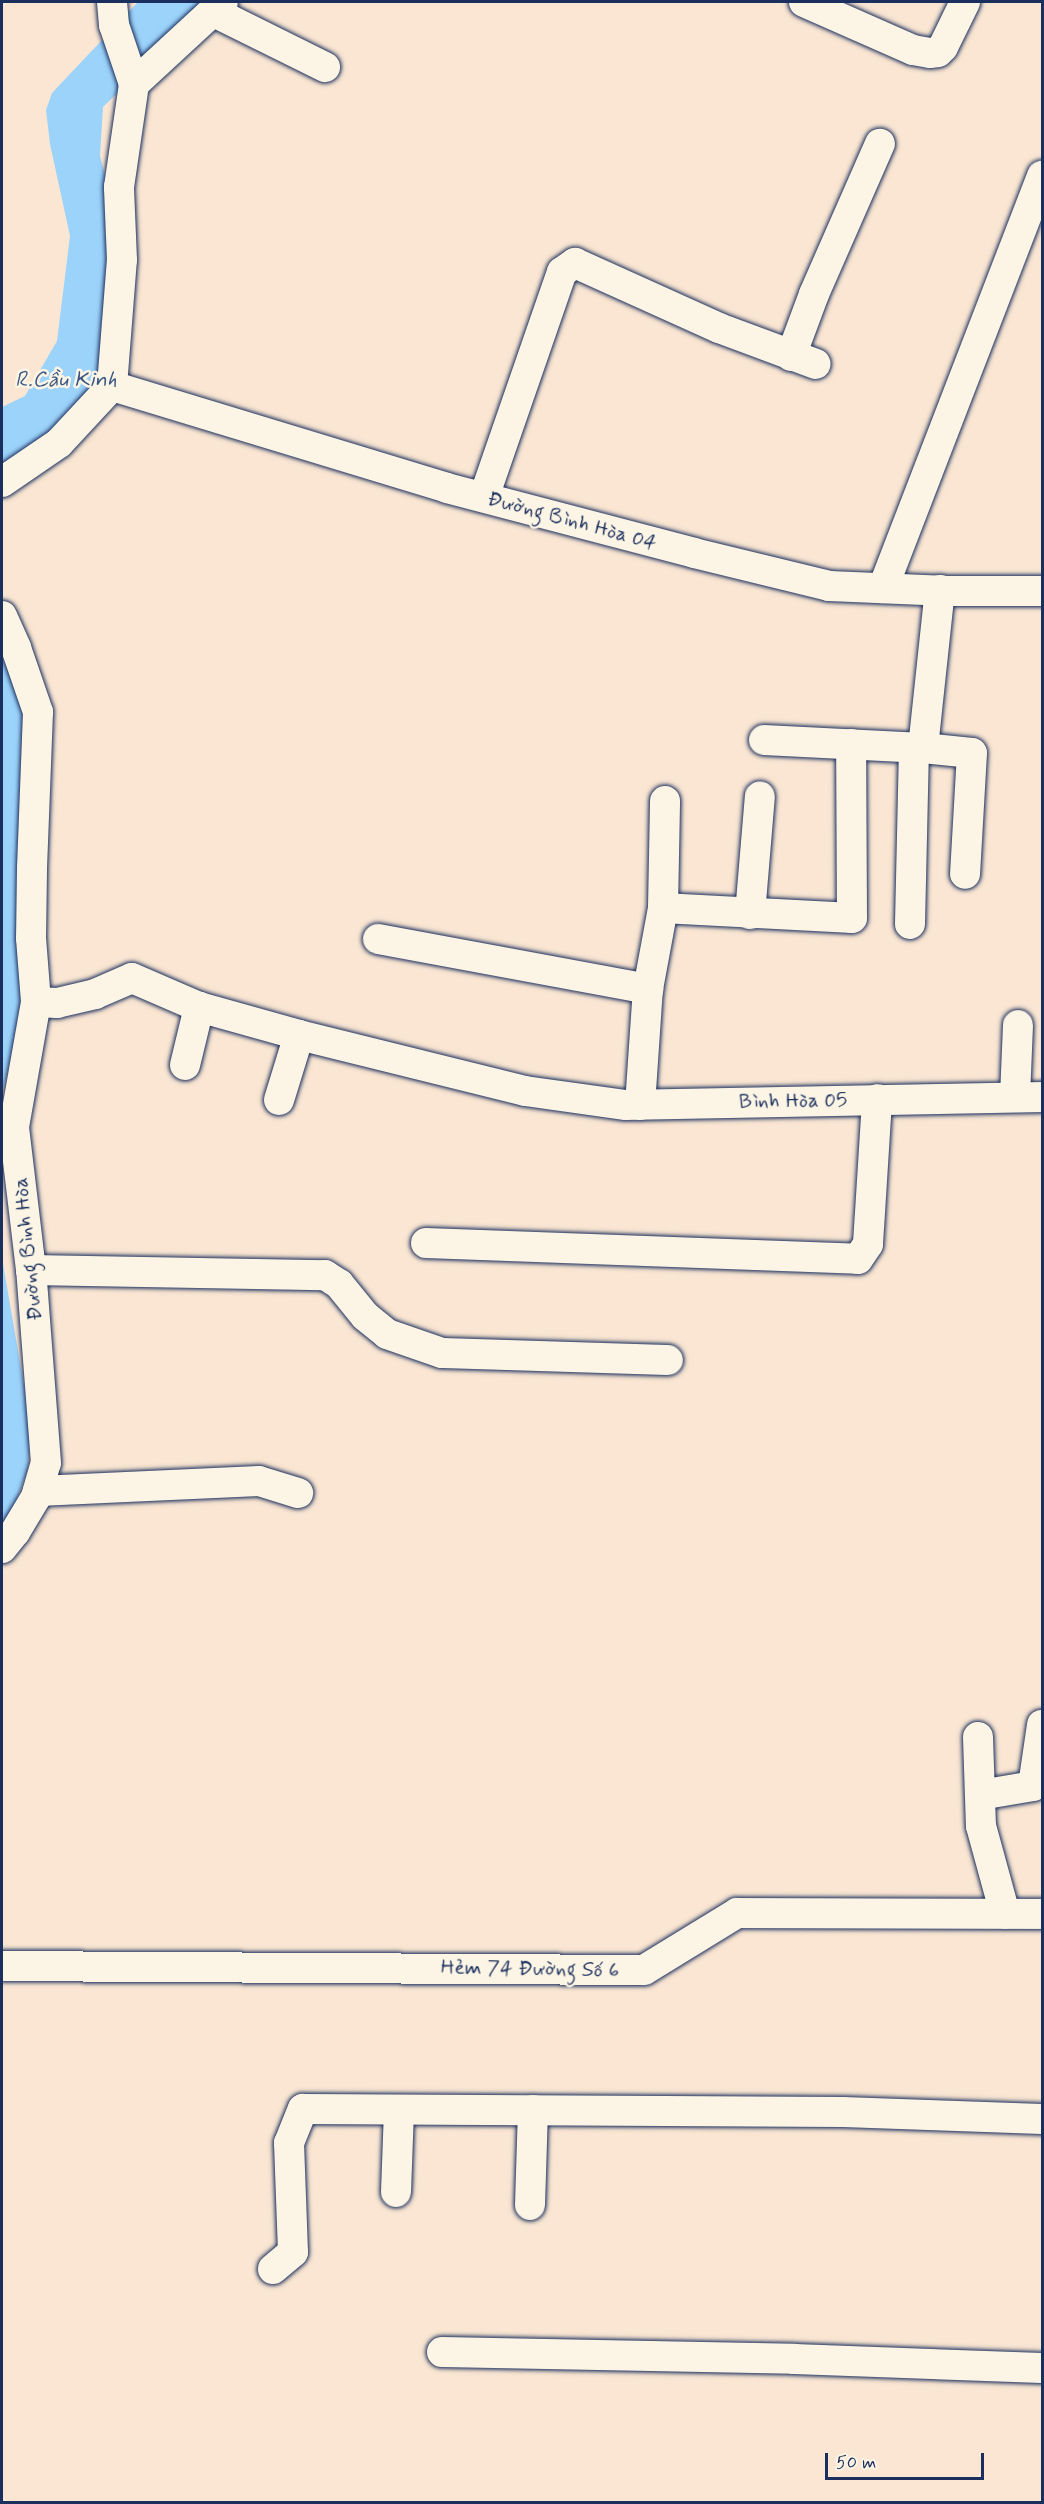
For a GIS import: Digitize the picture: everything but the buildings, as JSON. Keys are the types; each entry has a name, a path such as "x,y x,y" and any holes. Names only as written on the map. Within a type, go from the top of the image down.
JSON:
{"street":[{"path":"804,2 914,50 930,53 938,52 943,47 965,2"},
{"path":"134,84 218,7 325,68"},
{"path":"2,482 59,443 112,386 122,260 119,187 134,84 113,13"},
{"path":"484,497 562,272 575,263 719,328 804,360 814,294 880,144"},
{"path":"883,588 1042,176"},
{"name":"Đường Bình Hòa 04","path":"112,386 484,497 829,586 1042,591"},
{"path":"910,924 919,747 940,590"},
{"name":"Đường Bình Hòa","path":"2,616 16,648 38,712 32,869 32,938 36,1002 14,1127 32,1270 46,1463 38,1491 15,1532 2,1548"},
{"path":"764,740 919,747 972,753 965,874"},
{"path":"663,908 852,918 851,744"},
{"path":"750,914 760,796"},
{"path":"640,1105 648,989 663,908 665,801"},
{"path":"378,939 648,989"},
{"path":"36,1002 57,1003 95,994 132,978 199,1006 299,1035 279,1100"},
{"path":"185,1065 199,1006"},
{"path":"1018,1025 1029,1097"},
{"name":"Bình Hòa 05","path":"299,1035 525,1091 640,1105 1029,1097"},
{"path":"426,1243 858,1259 868,1244 877,1099"},
{"path":"32,1270 325,1275 339,1284 365,1316 387,1334 405,1343 442,1353 668,1360"},
{"path":"38,1491 260,1481 298,1493"},
{"path":"980,1794 1034,1786 1042,1725"},
{"path":"978,1737 981,1826 1005,1914"},
{"name":"Hẻm 74 Đường Số 6","path":"2,1966 644,1970 737,1913 1042,1914"},
{"path":"273,2269 293,2252 289,2143 303,2109 843,2112 1042,2119"},
{"path":"396,2192 399,2110"},
{"path":"530,2205 533,2110"},
{"path":"442,2352 794,2359 1042,2368"}],"water":[{"name":"R.Cầu Kinh","path":"138,2 212,2 103,107 100,156 112,202 103,363 90,396 47,437 2,465 2,407 25,396 57,341 70,236 50,144 46,110 52,93"},
{"path":"2,645 30,714 23,1004 2,1095"},
{"path":"2,1258 25,1391 30,1437 28,1468 16,1502 2,1525"}]}
